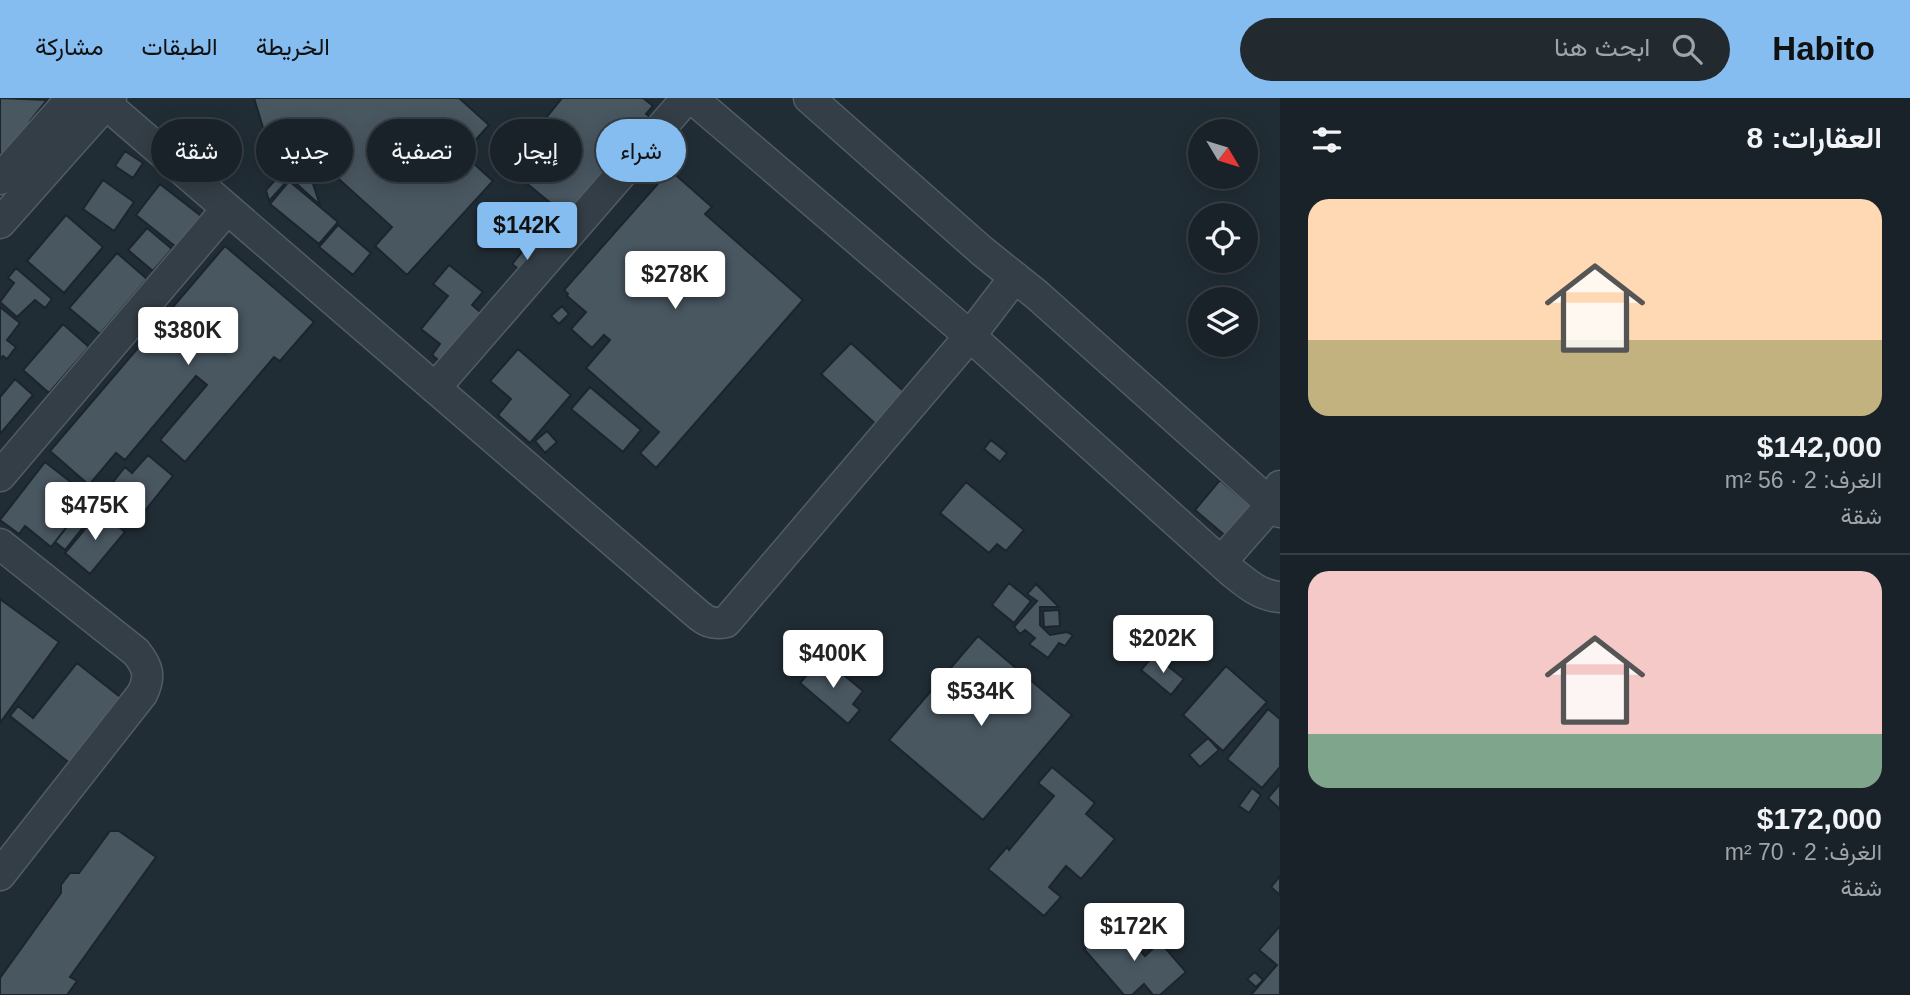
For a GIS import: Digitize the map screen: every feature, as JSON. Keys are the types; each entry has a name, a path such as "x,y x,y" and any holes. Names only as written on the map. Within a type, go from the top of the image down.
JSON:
{"street":[{"path":"0,179 72,98"},
{"path":"435,388 690,98 970,336 1249,586 1268,596 1280,597"},
{"path":"809,98 982,251 1277,501 1221,562"},
{"path":"0,223 105,100 227,209 706,621 717,624 726,622 970,336 1015,277"},
{"path":"0,476 227,209"},
{"path":"0,544 136,652 148,667 149,681 142,694 0,875"}],"building":[{"path":"0,98 47,100 30,121 36,126 0,171"},
{"path":"254,98 459,98 489,125 476,140 476,119 367,119 367,182 476,182 476,166 492,182 407,275 375,246 392,227 342,182 353,182 353,119 260,119"},
{"path":"562,98 643,98 653,106 646,114 652,119 596,119 596,182 618,182 581,228 525,182 582,182 582,119 545,119"},
{"path":"125,151 143,163 133,178 115,166"},
{"path":"103,180 134,202 114,231 83,209"},
{"path":"273,182 286,182 269,201 266,190"},
{"path":"290,182 338,222 319,244 270,204"},
{"path":"294,182 312,182 320,205"},
{"path":"659,182 684,182 712,207 705,214 803,300 656,468 640,453 659,432 586,368 610,340 604,335 592,348 571,329 586,312 567,296 564,290"},
{"path":"160,184 201,216 176,247 136,215"},
{"path":"66,215 103,247 64,293 27,261"},
{"path":"338,225 371,253 353,275 319,247"},
{"path":"147,228 172,249 153,271 128,250"},
{"path":"225,246 314,322 280,361 274,357 185,462 160,440 207,385 196,376 125,460 116,453 89,485 50,451"},
{"path":"526,247 541,260 528,277 512,264"},
{"path":"117,253 147,279 100,334 69,308"},
{"path":"449,265 483,292 472,305 486,317 446,366 432,355 440,344 421,329 448,296 433,284"},
{"path":"16,268 52,299 45,308 35,300 17,317 0,302 14,283 8,278"},
{"path":"562,306 569,314 559,324 551,316"},
{"path":"0,307 20,323 7,340 16,347 7,359 3,356 0,359"},
{"path":"63,324 89,347 49,393 23,370"},
{"path":"851,343 921,407 892,439 821,374"},
{"path":"518,349 571,395 530,443 498,415 511,399 490,381"},
{"path":"15,379 33,395 0,434 0,397"},
{"path":"590,387 641,430 623,452 571,409"},
{"path":"547,431 557,442 545,453 535,441"},
{"path":"991,440 1007,453 1000,462 984,449"},
{"path":"148,455 173,476 139,518 106,491 125,467 132,473"},
{"path":"45,462 90,497 51,547 25,526 19,534 0,520"},
{"path":"1220,480 1260,514 1235,544 1195,510"},
{"path":"966,482 1024,530 1006,551 997,544 989,553 940,513"},
{"path":"100,511 125,532 90,574 65,553"},
{"path":"78,513 88,521 65,550 55,542"},
{"path":"1009,583 1031,601 1014,623 992,605"},
{"path":"1036,584 1059,607 1040,607 1040,625 1050,635 1067,632 1073,635 1065,646 1059,643 1048,658 1029,644 1035,638 1025,630 1020,634 1014,627 1037,601 1027,594"},
{"path":"0,599 59,642 0,723"},
{"path":"1059,610 1060,626 1044,627 1043,611"},
{"path":"978,636 1072,715 983,820 889,740"},
{"path":"1154,655 1184,679 1171,695 1141,670"},
{"path":"822,657 863,691 853,704 860,710 848,724 800,683"},
{"path":"77,663 124,700 72,765 10,716 18,706 33,718"},
{"path":"1226,666 1267,702 1223,751 1183,715"},
{"path":"1268,709 1280,719 1280,767 1262,788 1227,759"},
{"path":"1208,738 1219,750 1200,767 1189,755"},
{"path":"1052,767 1095,803 1086,814 1115,839 1081,879 1066,866 1049,887 1061,897 1044,916 988,869 1007,847 1009,850 1054,796 1038,783"},
{"path":"1280,784 1280,809 1268,798"},
{"path":"1252,788 1261,795 1249,813 1239,806"},
{"path":"110,831 119,831 156,857 70,977 77,981 67,995 0,995 0,978 61,893 61,885 70,873 79,873"},
{"path":"1280,876 1280,895 1271,887"},
{"path":"1115,922 1145,956 1160,942 1186,972 1160,995 1153,995 1144,984 1132,995 1124,995 1084,949"},
{"path":"1280,926 1280,995 1251,995 1277,965 1259,950"},
{"path":"1255,972 1263,980 1256,987 1247,979"}]}
